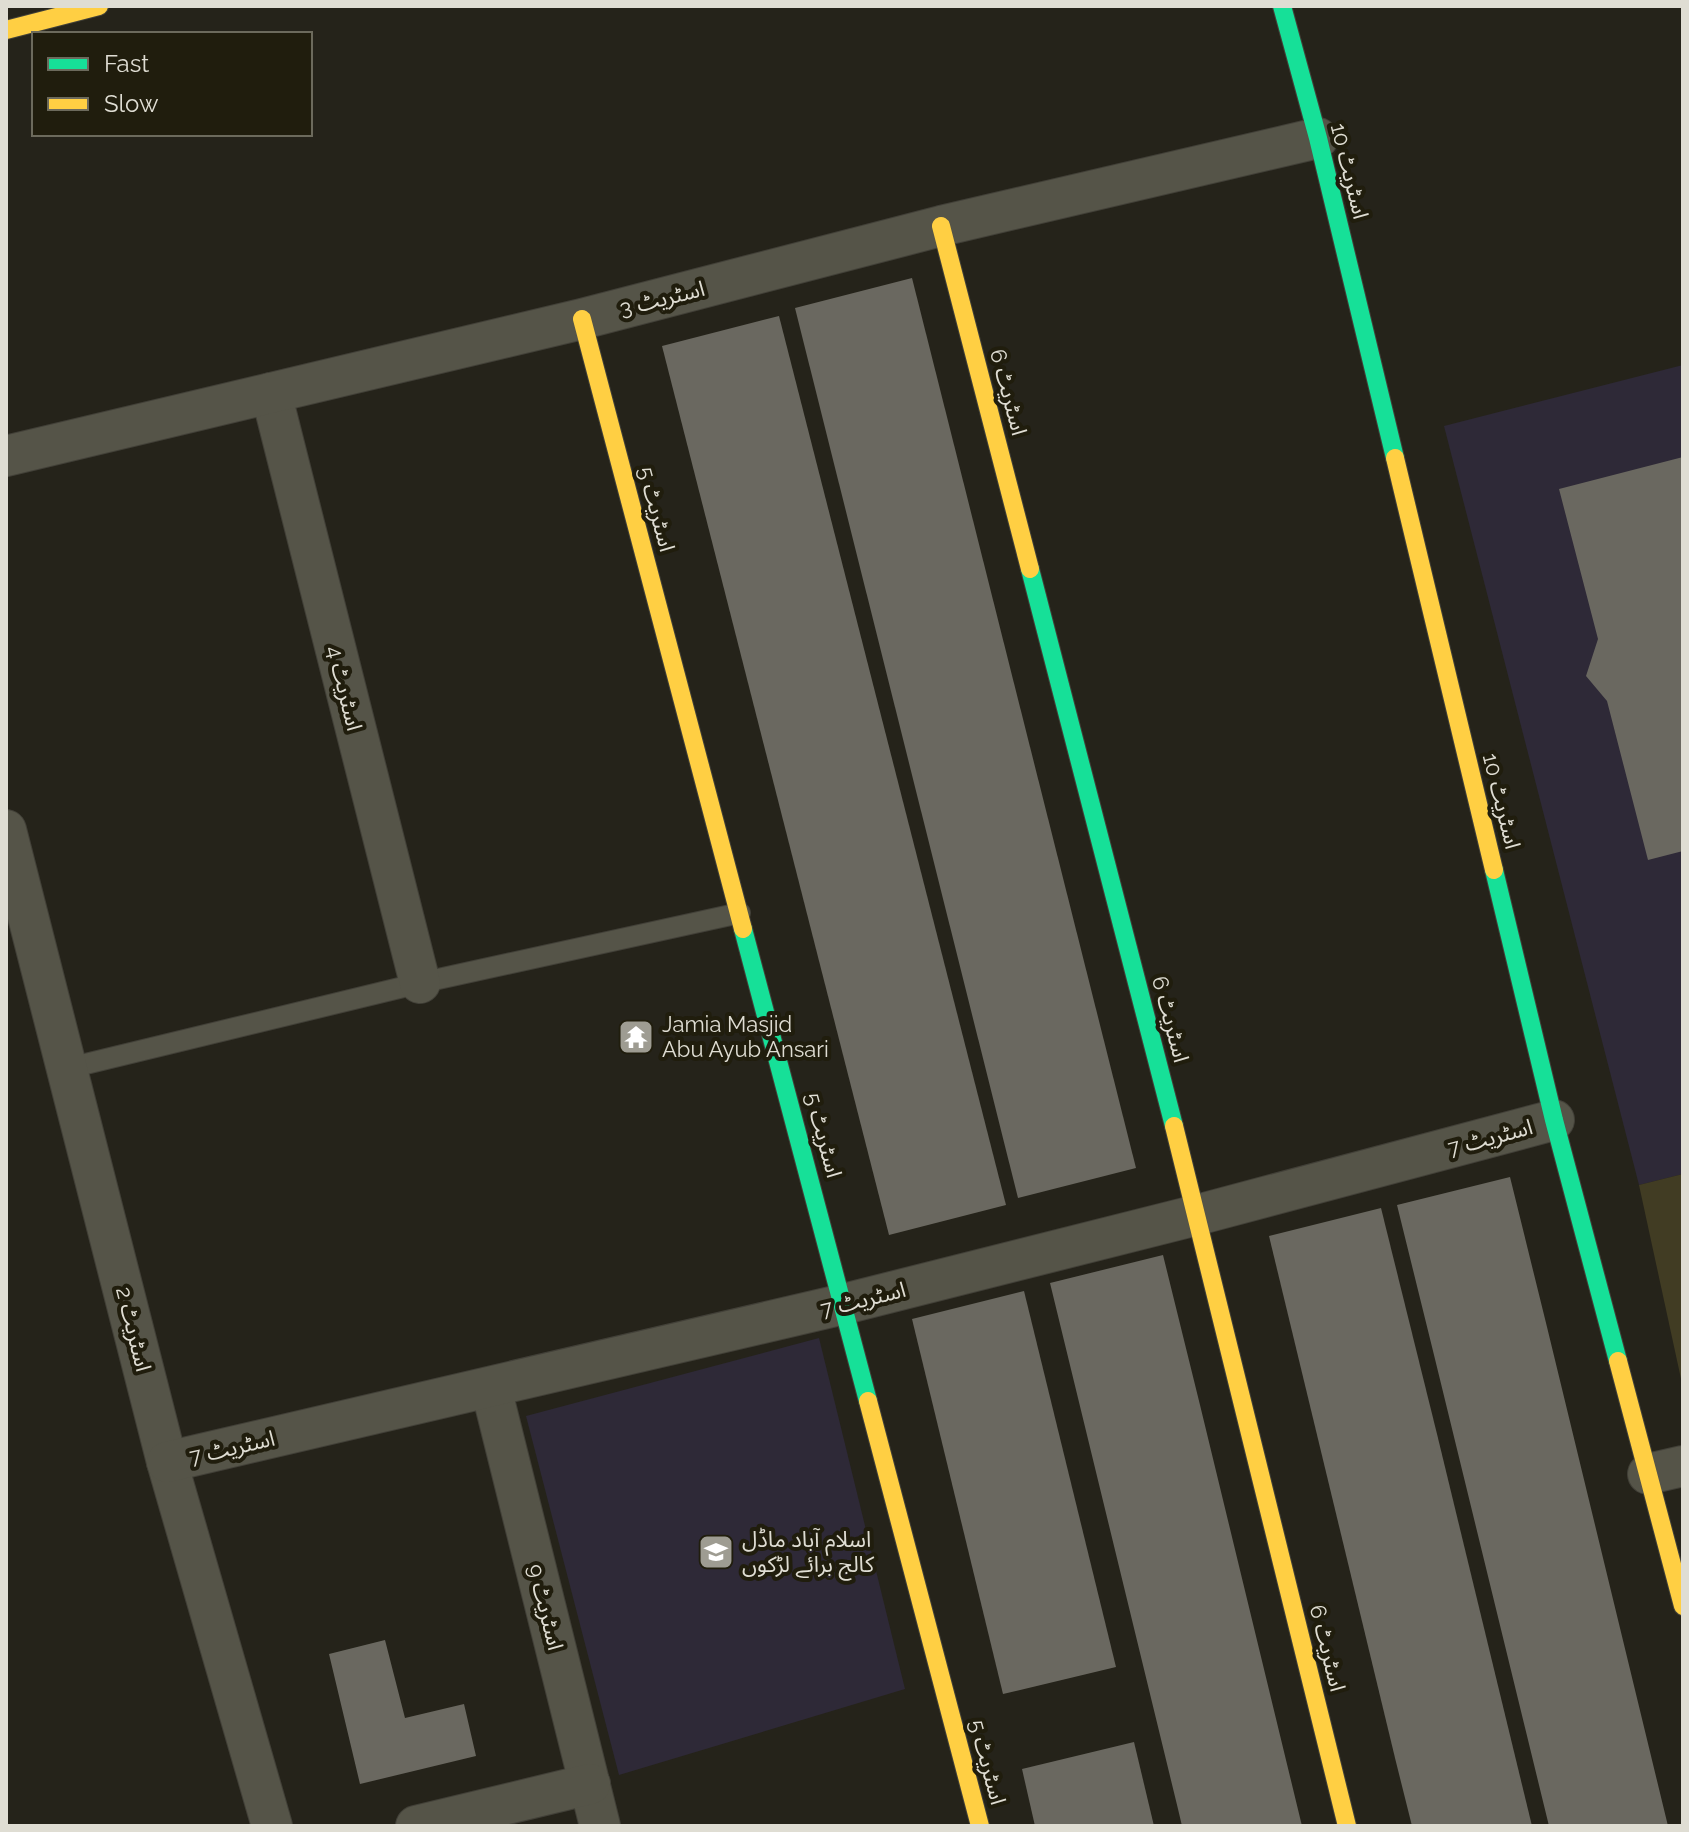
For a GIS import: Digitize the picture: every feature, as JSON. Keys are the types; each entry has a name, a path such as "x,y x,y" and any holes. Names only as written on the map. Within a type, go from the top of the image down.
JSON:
{"street":[{"path":"6,30 99,6"},
{"name":"اسٹریٹ 10","path":"1282,6 1318,138 1554,1120 1666,1470 1683,1606"},
{"name":"اسٹریٹ 3","path":"6,456 582,319 941,226 1318,138"},
{"name":"اسٹریٹ 6","path":"941,226 1197,1215 1347,1826"},
{"name":"اسٹریٹ 5","path":"582,319 980,1826"},
{"name":"اسٹریٹ 4","path":"271,393 420,983"},
{"name":"اسٹریٹ 2","path":"6,830 167,1462 272,1826"},
{"name":"اسٹریٹ 7","path":"167,1462 844,1304 1197,1215 1554,1120"},
{"name":"اسٹریٹ 9","path":"491,1388 600,1826"},
{"path":"416,1826 590,1784"}],"lane":[{"path":"69,1068 420,983 740,913"}],"shaded area":[{"path":"1683,365 1683,1174 1639,1185 1444,426"},
{"path":"1683,1174 1683,1388 1639,1185"},
{"name":"اسلام آباد ماڈل کالج برائے لڑکوں","path":"819,1338 905,1689 619,1775 526,1416"}],"building":[{"path":"912,278 1136,1168 1018,1198 795,308"},
{"path":"779,316 1006,1205 889,1235 662,346"},
{"path":"1683,457 1683,851 1648,860 1607,701 1586,676 1598,639 1559,489"},
{"path":"1510,1177 1668,1826 1549,1826 1397,1205"},
{"path":"1381,1208 1532,1826 1412,1826 1396,1762 1269,1236"},
{"path":"1163,1255 1302,1826 1182,1826 1050,1283"},
{"path":"1024,1291 1116,1667 1003,1694 912,1319"},
{"path":"385,1640 405,1718 464,1704 476,1756 360,1784 329,1654"},
{"path":"1134,1742 1154,1826 1035,1826 1022,1769"}],"traffic: fast":[{"path":"1282,6 1318,138 1395,458"},
{"path":"1030,569 1174,1126"},
{"path":"1494,870 1554,1120 1618,1361"},
{"path":"743,929 868,1401"}],"traffic: slow":[{"path":"6,30 99,6"},
{"path":"941,226 1030,569"},
{"path":"582,319 743,929"},
{"path":"1395,458 1494,870"},
{"path":"1174,1126 1347,1826"},
{"path":"1618,1361 1683,1606"},
{"path":"868,1401 980,1826"}],"place":[{"name":"Jamia Masjid Abu Ayub Ansari","path":"636,1037"},
{"name":"اسلام آباد ماڈل کالج برائے لڑکوں","path":"716,1552"}]}
